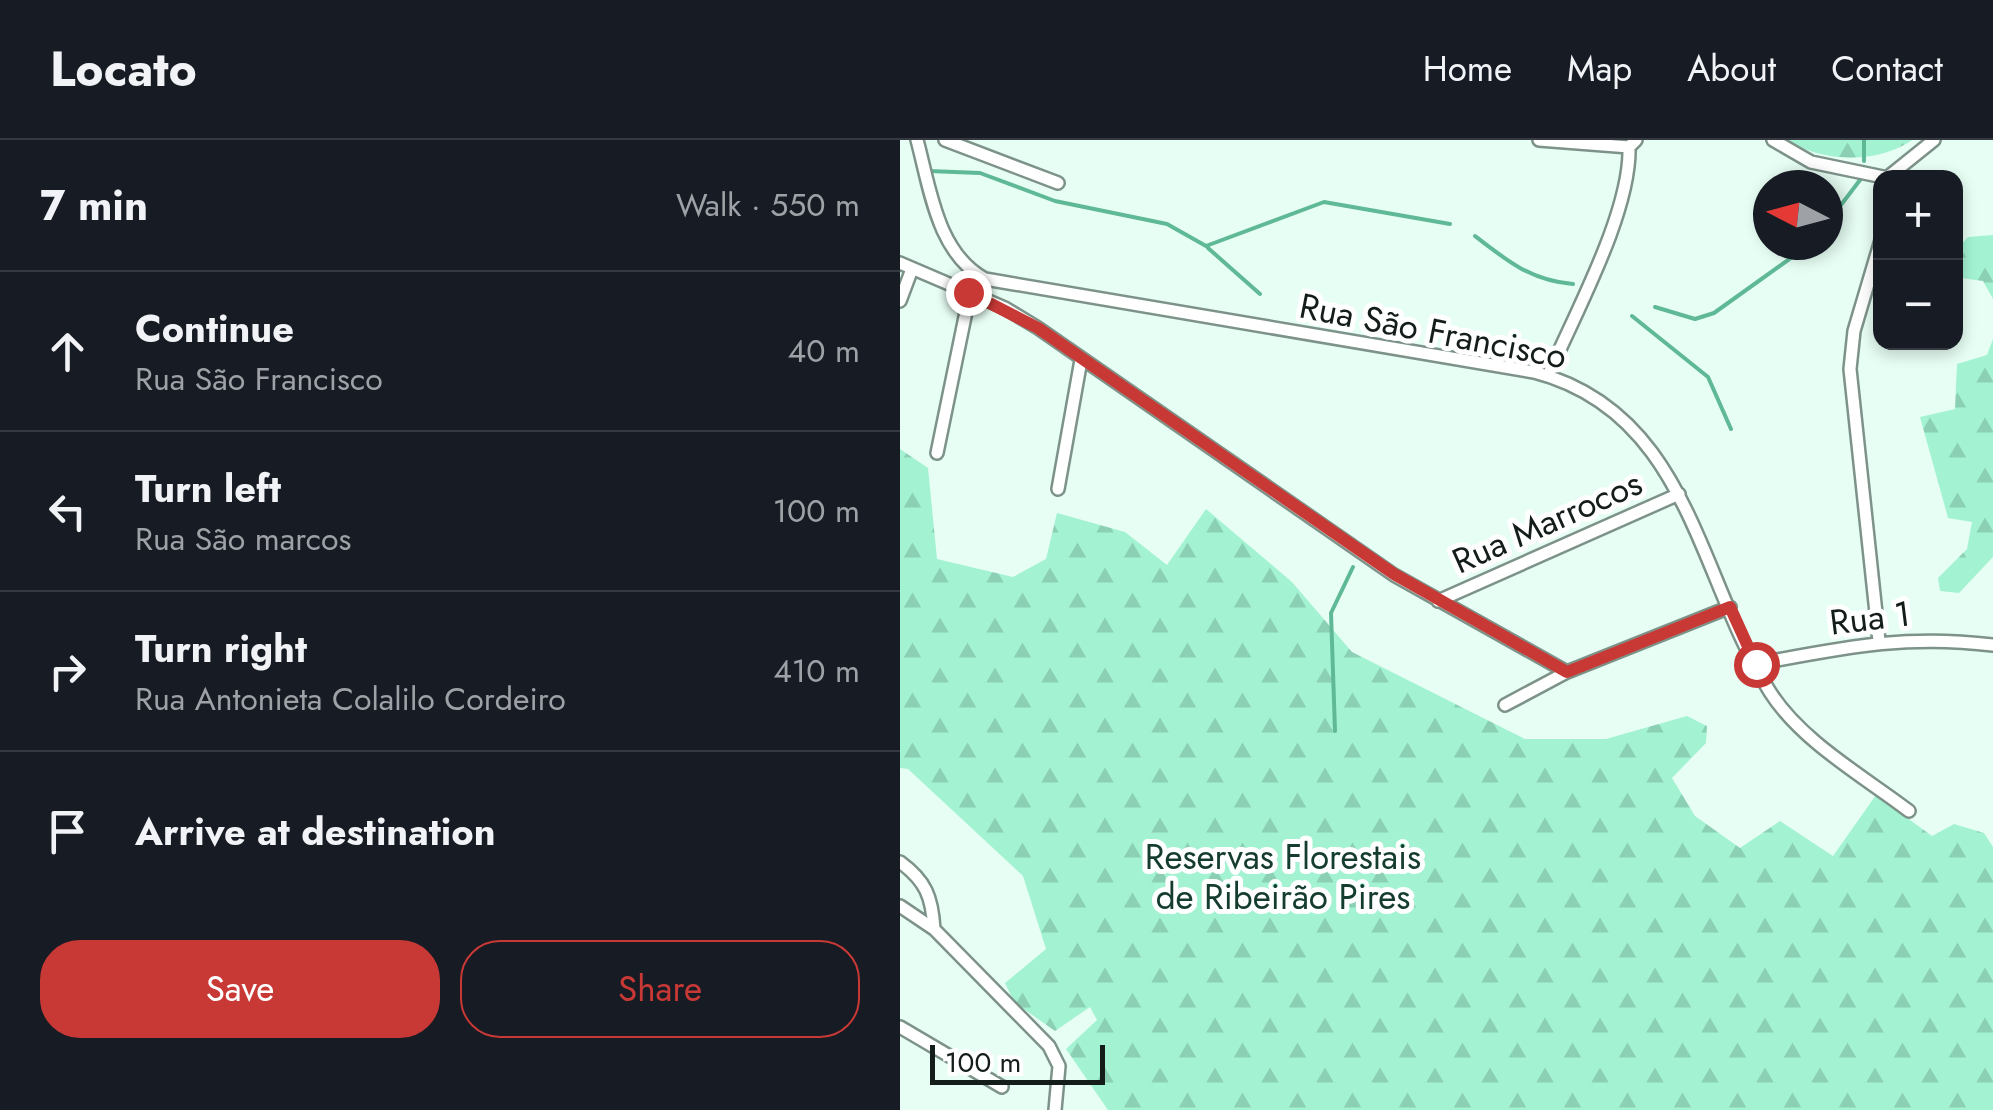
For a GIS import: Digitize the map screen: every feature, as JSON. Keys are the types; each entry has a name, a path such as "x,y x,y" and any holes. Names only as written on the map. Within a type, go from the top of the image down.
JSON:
{"street":[{"path":"917,140 949,243 974,272 936,452"},
{"path":"945,140 1058,184"},
{"path":"1540,140 1632,143 1619,208 1548,376"},
{"path":"1772,140 1811,162 1873,174"},
{"path":"1897,170 1934,140"},
{"path":"1874,260 1854,331 1850,369 1879,641"},
{"path":"900,302 906,266 1005,308 1438,601 1567,672"},
{"name":"Rua São Francisco","path":"974,272 996,283 1168,308 1548,376 1573,385 1615,412 1642,440 1679,494 1756,664 1792,719 1909,811"},
{"path":"1058,490 1082,360"},
{"name":"Rua Marrocos","path":"1438,601 1679,494"},
{"path":"1506,705 1567,672 1730,607"},
{"name":"Rua 1","path":"1756,664 1879,641 1927,638 1993,645"},
{"path":"900,862 923,881 930,893 934,929"},
{"path":"900,906 934,929 1055,1056 1055,1110"},
{"path":"900,1027 1002,1087"}],"green space":[{"path":"1788,140 1912,140 1883,153 1850,158 1817,153"},
{"path":"1993,235 1993,299 1983,281 1963,278 1963,242 1968,237"},
{"path":"1993,339 1993,557 1959,593 1940,591 1938,578 1967,549 1972,522 1948,518 1920,417 1955,409 1957,364 1987,355"},
{"name":"Reservas Florestais de Ribeirão Pires","path":"900,449 928,468 937,559 1013,577 1046,559 1057,513 1125,532 1167,565 1206,509 1292,582 1352,652 1525,739 1606,739 1687,716 1707,726 1706,743 1672,778 1695,816 1740,848 1780,821 1833,856 1876,795 1932,836 1954,824 1984,833 1993,847 1993,1110 1108,1110 1066,1049 1097,1020 1090,1007 1055,1031 1014,1002 1005,983 1046,949 1023,876 908,769 900,768"}],"waterway":[{"path":"1864,140 1864,161"},
{"path":"929,171 980,173 1055,201 1167,224 1206,246 1324,202 1450,224"},
{"path":"1843,202 1860,180"},
{"path":"1475,236 1532,274 1573,284"},
{"path":"1208,248 1260,294"},
{"path":"1655,307 1695,319 1714,313 1788,260"},
{"path":"1632,316 1708,377 1731,429"},
{"path":"1335,731 1331,613 1353,567"}],"route":[{"path":"968,292 1038,328 1394,574 1567,672 1730,607 1756,664"}]}
